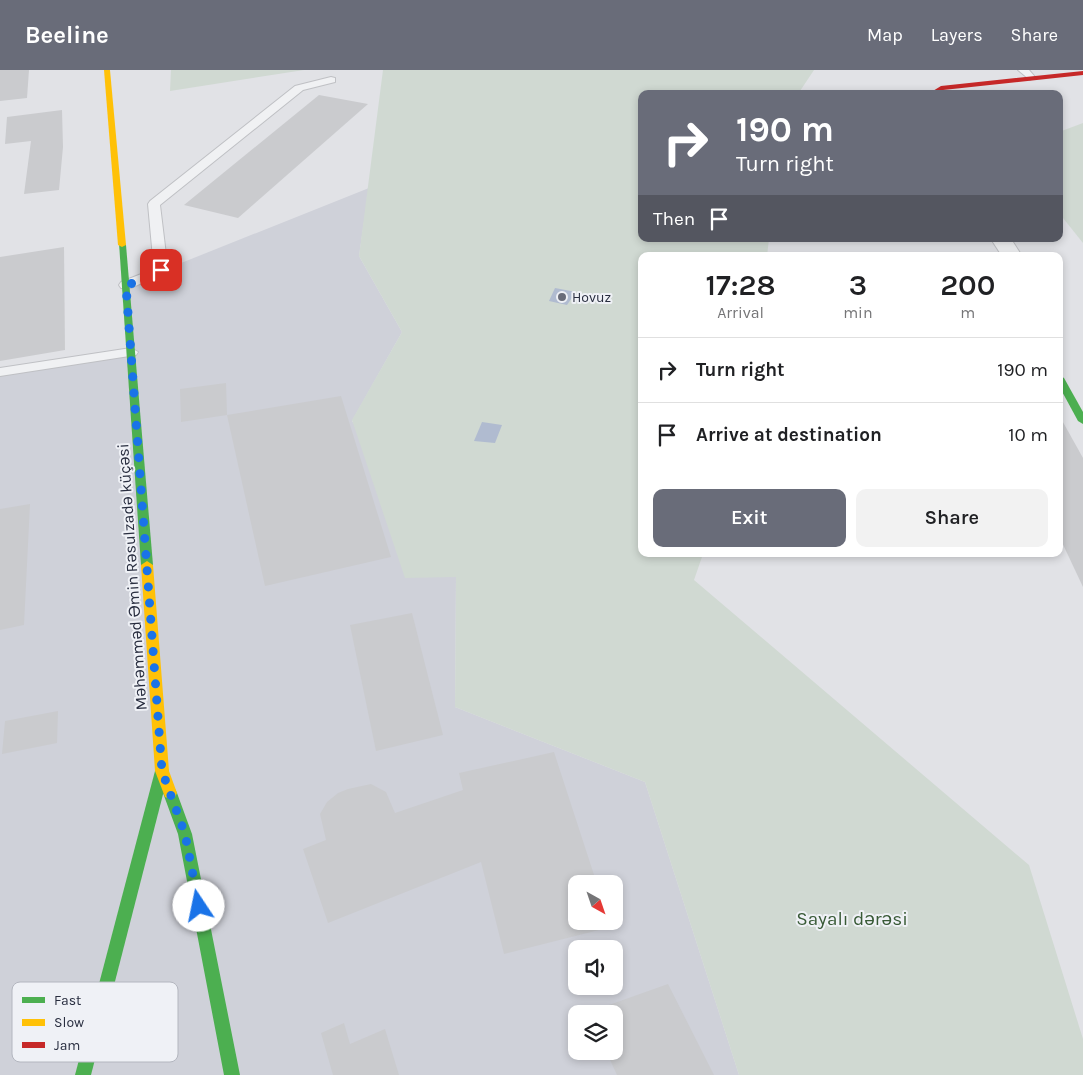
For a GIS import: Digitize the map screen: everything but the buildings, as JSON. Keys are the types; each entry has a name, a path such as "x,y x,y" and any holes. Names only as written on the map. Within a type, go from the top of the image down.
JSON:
{"main road":[{"name":"Məhəmməd Əmin Rəsulzadə küçəsi","path":"106,70 126,286 162,771 185,834 232,1075"},
{"path":"938,90 1026,74 1083,73"},
{"path":"1063,385 1083,421"},
{"path":"107,982 162,771"},
{"path":"83,1075 86,1062"}],"lane":[{"path":"126,286 161,270 154,204 299,88 331,80"},
{"path":"0,372 131,352"}],"shaded area":[{"path":"369,188 359,256 402,332 352,421 456,577 455,707 645,782 739,1075 0,1075 0,372 131,352 126,285"}],"green space":[{"path":"171,70 304,70 170,91"},
{"name":"Sayalı dərəsi","path":"383,70 814,70 801,90 638,90 638,242 769,242 767,252 638,252 638,557 702,557 694,580 1029,865 1083,1039 1083,1075 739,1075 645,782 455,707 456,577 405,578 352,420 402,332 359,256"},
{"path":"1083,123 1083,243 1063,218 1063,130"}],"water":[{"name":"Hovuz","path":"555,288 576,292 567,305 549,301"},
{"path":"482,422 502,425 495,443 474,441"}],"traffic: fast":[{"path":"122,245 147,565"},
{"path":"1063,385 1083,421"},
{"path":"107,982 162,771"},
{"path":"170,793 185,834 232,1075"},
{"path":"83,1075 86,1062"}],"traffic: slow":[{"path":"107,70 122,245"},
{"path":"147,565 162,771 170,793"}],"traffic: jam":[{"path":"938,90 941,88 1083,73"}],"place":[{"name":"Hovuz","path":"562,297"}],"route":[{"path":"161,270 126,286 162,771 185,834 199,906"}]}
